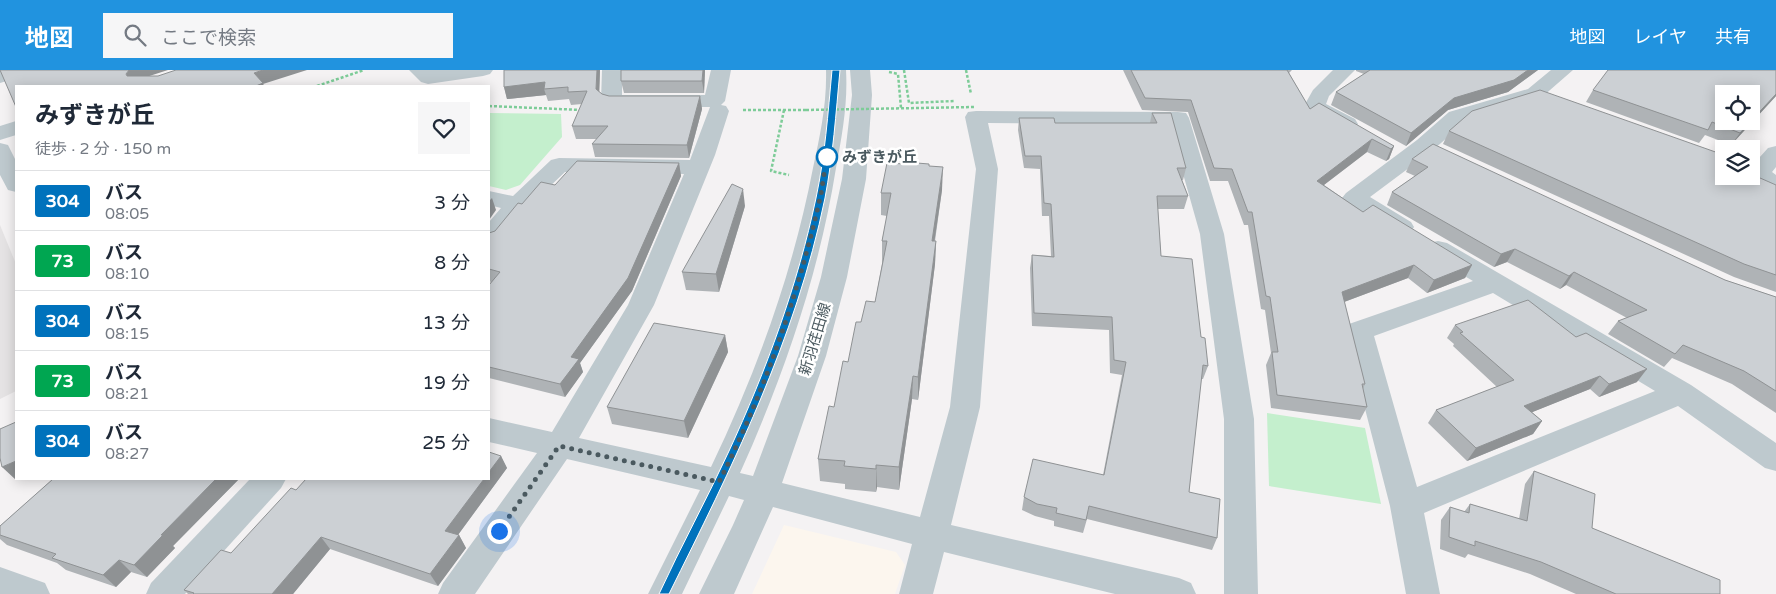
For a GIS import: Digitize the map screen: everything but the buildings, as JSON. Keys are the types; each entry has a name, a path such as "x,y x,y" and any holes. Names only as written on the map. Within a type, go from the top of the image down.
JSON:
{"street":[{"path":"0,77 23,70"},
{"path":"419,70 428,78 483,70"},
{"path":"612,70 612,101 714,101 721,70"},
{"path":"665,594 735,450 776,349 799,282 820,197 830,139 836,70"},
{"path":"1344,70 1320,94 1316,106 1366,134"},
{"path":"1563,70 1544,96 1457,117 1417,151 1354,198 1681,393 1776,459"},
{"name":"新羽荏田線","path":"716,594 749,527 812,356 834,277 854,179 862,95 875,71"},
{"path":"455,594 559,446 641,305 704,156 718,111"},
{"path":"916,594 965,407 987,170 976,116 1178,118 1212,234 1239,419 1241,594"},
{"path":"0,133 15,128"},
{"path":"0,150 15,183"},
{"path":"1762,177 1776,153"},
{"path":"490,236 518,204 559,165 698,167"},
{"path":"490,198 518,204"},
{"path":"1423,594 1406,506 1359,331 1494,282"},
{"path":"1406,506 1681,393"},
{"path":"490,430 763,491 933,535 1178,594"},
{"path":"163,594 269,480"},
{"path":"0,582 33,594"}],"path":[{"path":"320,85 364,70"},
{"path":"904,70 909,103 954,102"},
{"path":"875,71 898,74 901,108"},
{"path":"490,106 583,110"},
{"path":"718,111 974,107"},
{"path":"784,110 771,171 789,175"}],"shaded area":[{"path":"0,225 15,262 15,392 0,399"},
{"path":"784,525 896,552 905,565 895,594 752,594"}],"green space":[{"path":"490,113 561,114 562,137 520,185 506,190 490,186"},
{"path":"1267,413 1365,428 1381,504 1269,486"}],"bus line":[{"name":"304","path":"665,594 735,450 776,349 799,282 820,197 830,139 837,76 836,70"}],"place":[{"name":"みずきが丘","path":"827,157"}],"route":[{"path":"499,531 559,446 719,482 735,450 776,349 799,282 820,197 827,157"}]}
